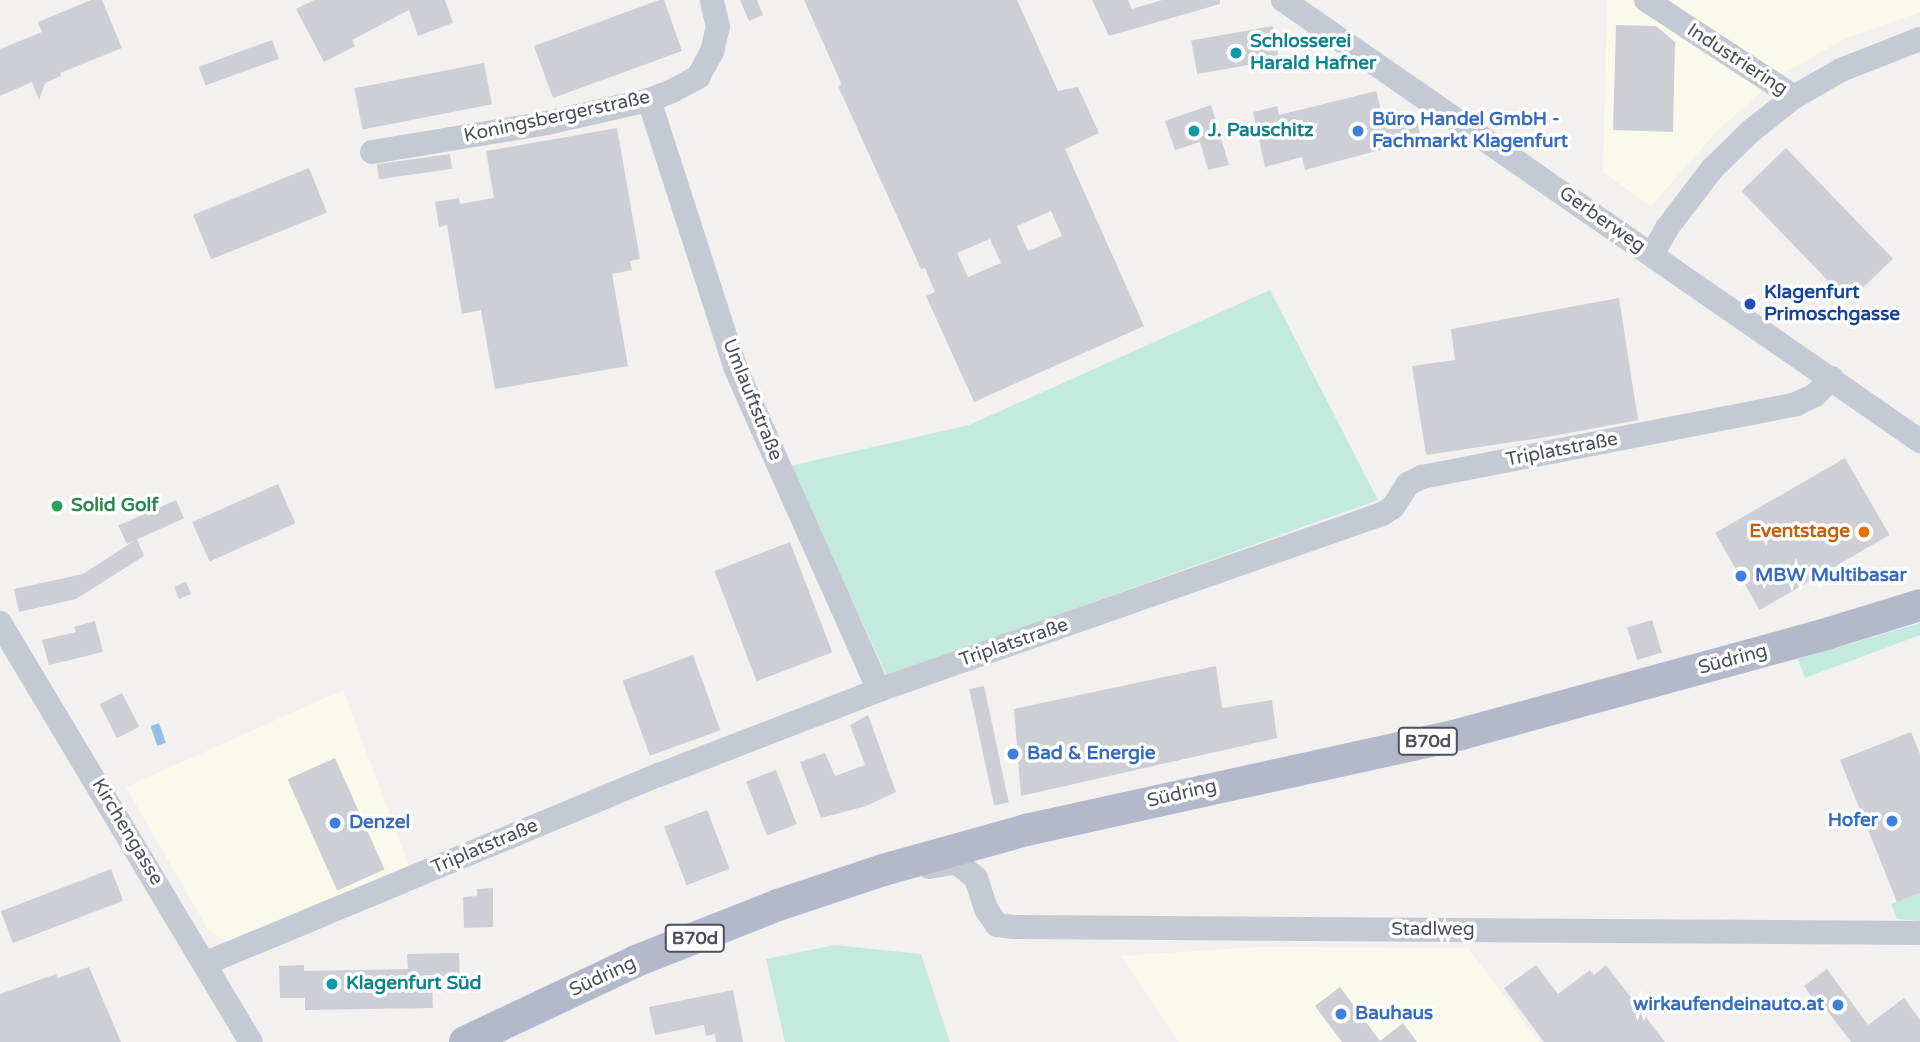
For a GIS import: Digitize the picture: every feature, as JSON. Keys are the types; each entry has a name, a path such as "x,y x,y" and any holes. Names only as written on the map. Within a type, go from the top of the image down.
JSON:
{"main road":[{"name":"Südring","path":"465,1042 636,961 778,905 883,870 1026,830 1461,734 1826,634 1920,605"}],"street":[{"name":"Koningsbergerstraße","path":"372,152 547,123 649,100 698,77 712,52 718,27 712,0"},
{"name":"Gerberweg","path":"1283,0 1920,441"},
{"name":"Industriering","path":"1646,0 1794,97"},
{"path":"1652,255 1667,228 1712,169 1751,131 1794,97 1841,70 1920,39"},
{"name":"Umlauftstraße","path":"649,100 735,367 879,690"},
{"name":"Triplatstraße","path":"204,964 659,775 879,690 1382,514 1393,507 1408,484 1422,477 1796,404 1815,395 1832,378"},
{"name":"Kirchengasse","path":"0,623 251,1042"},
{"path":"883,870 956,862 976,878 986,853 1013,844 1026,830"},
{"name":"Stadlweg","path":"976,878 986,909 997,925 1013,927 1920,933"}],"shaded area":[{"path":"1607,0 1920,0 1920,12 1846,38 1780,75 1717,131 1651,206 1603,172"},
{"path":"343,690 409,866 227,942 209,931 126,787"},
{"path":"1257,947 1468,948 1539,1042 1179,1042 1121,956"}],"green space":[{"path":"1270,290 1378,500 887,676 790,466 969,425"},
{"path":"1920,623 1920,635 1805,678 1798,659"},
{"path":"1920,893 1920,921 1897,919 1891,904"},
{"path":"835,945 921,954 950,1042 785,1042 766,959"}],"water":[{"path":"159,723 166,743 157,746 150,726"}],"building":[{"path":"91,0 102,0 122,48 60,73 61,76 45,83 39,100 32,82 0,96 0,49 42,32 38,22"},
{"path":"314,0 445,0 453,23 418,36 409,10 352,40 355,46 324,62 296,9"},
{"path":"664,0 682,51 553,98 534,46"},
{"path":"740,0 757,0 763,15 749,21"},
{"path":"804,0 1017,0 1058,91 1078,87 1099,133 1065,149 1144,326 974,402 926,296 935,292 925,268 921,269 838,86 842,85","holes":["1051,211 1062,236 1028,251 1017,226","990,239 1001,263 968,277 957,253"]},
{"path":"1092,0 1128,0 1132,9 1162,0 1220,0 1220,4 1109,36"},
{"path":"1616,25 1656,26 1675,42 1673,132 1613,130"},
{"name":"Schlosserei Harald Hafner","path":"1273,26 1279,59 1197,74 1191,40"},
{"path":"272,40 279,59 206,85 199,67"},
{"path":"484,63 492,104 362,129 354,88"},
{"name":"Büro Handel GmbH - Fachmarkt Klagenfurt","path":"1376,91 1384,122 1416,115 1421,139 1305,170 1302,157 1265,167 1253,112 1277,106 1279,115"},
{"name":"J. Pauschitz","path":"1211,105 1229,165 1208,170 1200,142 1175,150 1165,121"},
{"path":"617,128 640,259 630,261 632,270 612,274 628,366 495,389 481,310 462,314 447,225 439,227 435,202 459,198 460,204 494,198 486,151"},
{"path":"1786,148 1893,259 1848,302 1741,191"},
{"path":"450,154 452,169 379,179 377,164"},
{"path":"309,168 327,213 211,259 193,215"},
{"path":"1619,298 1638,420 1426,455 1412,366 1455,360 1451,329"},
{"path":"1845,458 1890,535 1760,610 1715,533"},
{"path":"278,484 295,523 210,562 192,522"},
{"path":"176,500 184,518 127,544 118,526"},
{"path":"137,539 144,556 76,599 19,612 14,589 83,574"},
{"path":"790,542 832,652 757,681 714,571"},
{"path":"186,582 191,594 179,599 174,587"},
{"path":"1652,620 1662,653 1637,660 1627,628"},
{"path":"95,621 103,652 49,665 42,640 76,632 74,627"},
{"path":"693,655 720,730 650,756 623,681"},
{"path":"1216,666 1222,708 1272,700 1277,738 1021,796 1014,709"},
{"path":"984,686 1009,802 994,806 969,689"},
{"path":"122,693 139,727 117,738 100,704"},
{"path":"868,715 896,792 866,806 821,818 800,762 825,753 835,776 865,765 850,725"},
{"name":"Hofer","path":"1911,732 1920,754 1920,893 1897,902 1840,760"},
{"name":"Denzel","path":"335,758 385,869 337,891 287,779"},
{"path":"776,770 797,824 767,836 746,781"},
{"path":"707,810 730,869 687,885 664,826"},
{"path":"111,869 123,901 13,943 1,911"},
{"path":"493,888 493,927 464,928 463,897 477,896 477,889"},
{"path":"459,953 460,983 432,984 433,1008 305,1010 305,998 280,998 279,966 304,965 304,971 408,969 407,954"},
{"path":"1536,965 1558,994 1590,970 1594,975 1606,965 1665,1042 1544,1042 1504,988"},
{"path":"89,967 121,1042 0,1042 0,994 56,974 58,978"},
{"name":"wirkaufendeinauto.at","path":"1827,969 1868,1025 1904,998 1920,1020 1920,1042 1851,1042 1822,1004 1818,1006 1804,986"},
{"name":"Bauhaus","path":"1340,987 1380,1041 1403,1023 1417,1042 1342,1042 1315,1006"},
{"path":"733,990 743,1042 716,1042 715,1034 706,1036 704,1025 655,1035 649,1007"}],"place":[{"name":"Schlosserei Harald Hafner","path":"1236,53"},
{"name":"J. Pauschitz","path":"1194,131"},
{"name":"Büro Handel GmbH - Fachmarkt Klagenfurt","path":"1358,131"},
{"name":"Klagenfurt Primoschgasse","path":"1750,304"},
{"name":"Solid Golf","path":"57,506"},
{"name":"Eventstage","path":"1864,532"},
{"name":"MBW Multibasar","path":"1741,576"},
{"name":"Bad & Energie","path":"1013,754"},
{"name":"Hofer","path":"1892,821"},
{"name":"Denzel","path":"335,823"},
{"name":"Klagenfurt Süd","path":"332,984"},
{"name":"wirkaufendeinauto.at","path":"1838,1005"},
{"name":"Bauhaus","path":"1341,1014"}]}
